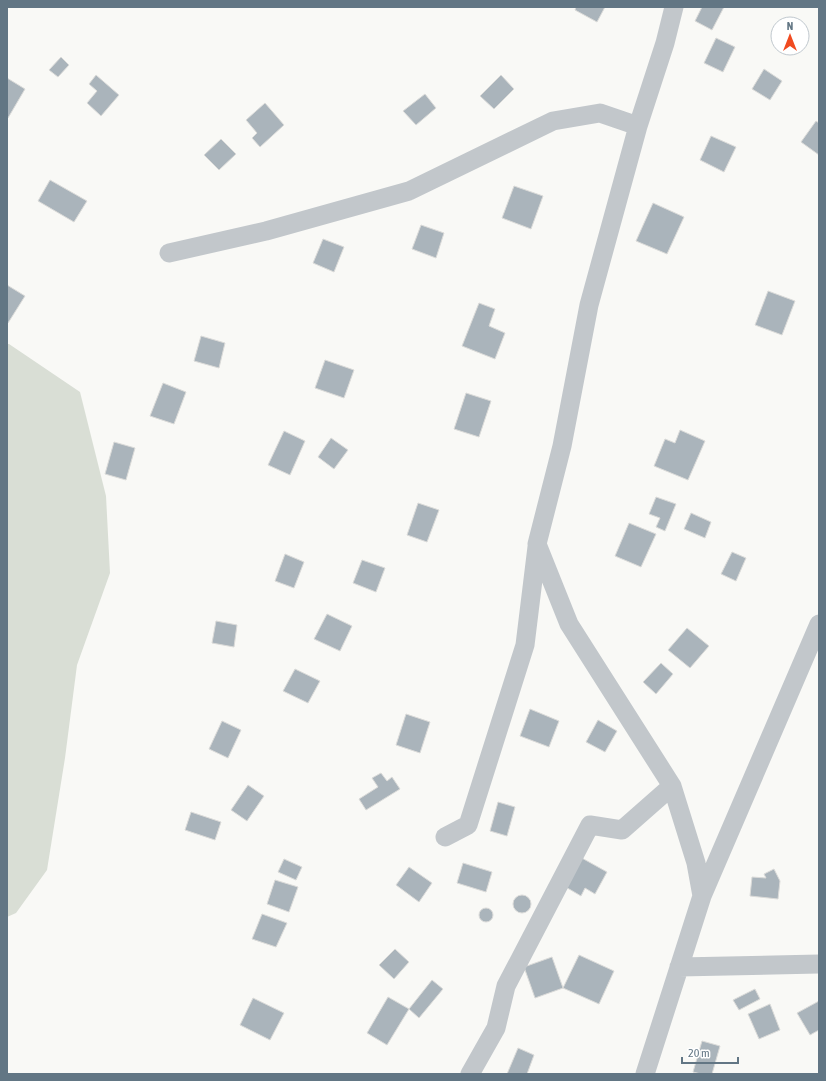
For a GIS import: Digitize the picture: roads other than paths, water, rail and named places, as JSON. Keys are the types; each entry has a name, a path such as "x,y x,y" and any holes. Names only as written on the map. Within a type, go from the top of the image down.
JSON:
{"street":[{"path":"445,837 468,825 525,645 537,544 562,446 589,305 638,126 665,43 674,7"},
{"path":"169,253 266,231 409,190 553,121 600,112 638,126"},
{"path":"537,544 569,624 672,786 696,863 702,896"},
{"path":"645,1074 702,896 819,624"},
{"path":"470,1074 496,1028 506,986 590,825 622,830 672,786"},
{"path":"679,967 819,964"}]}
